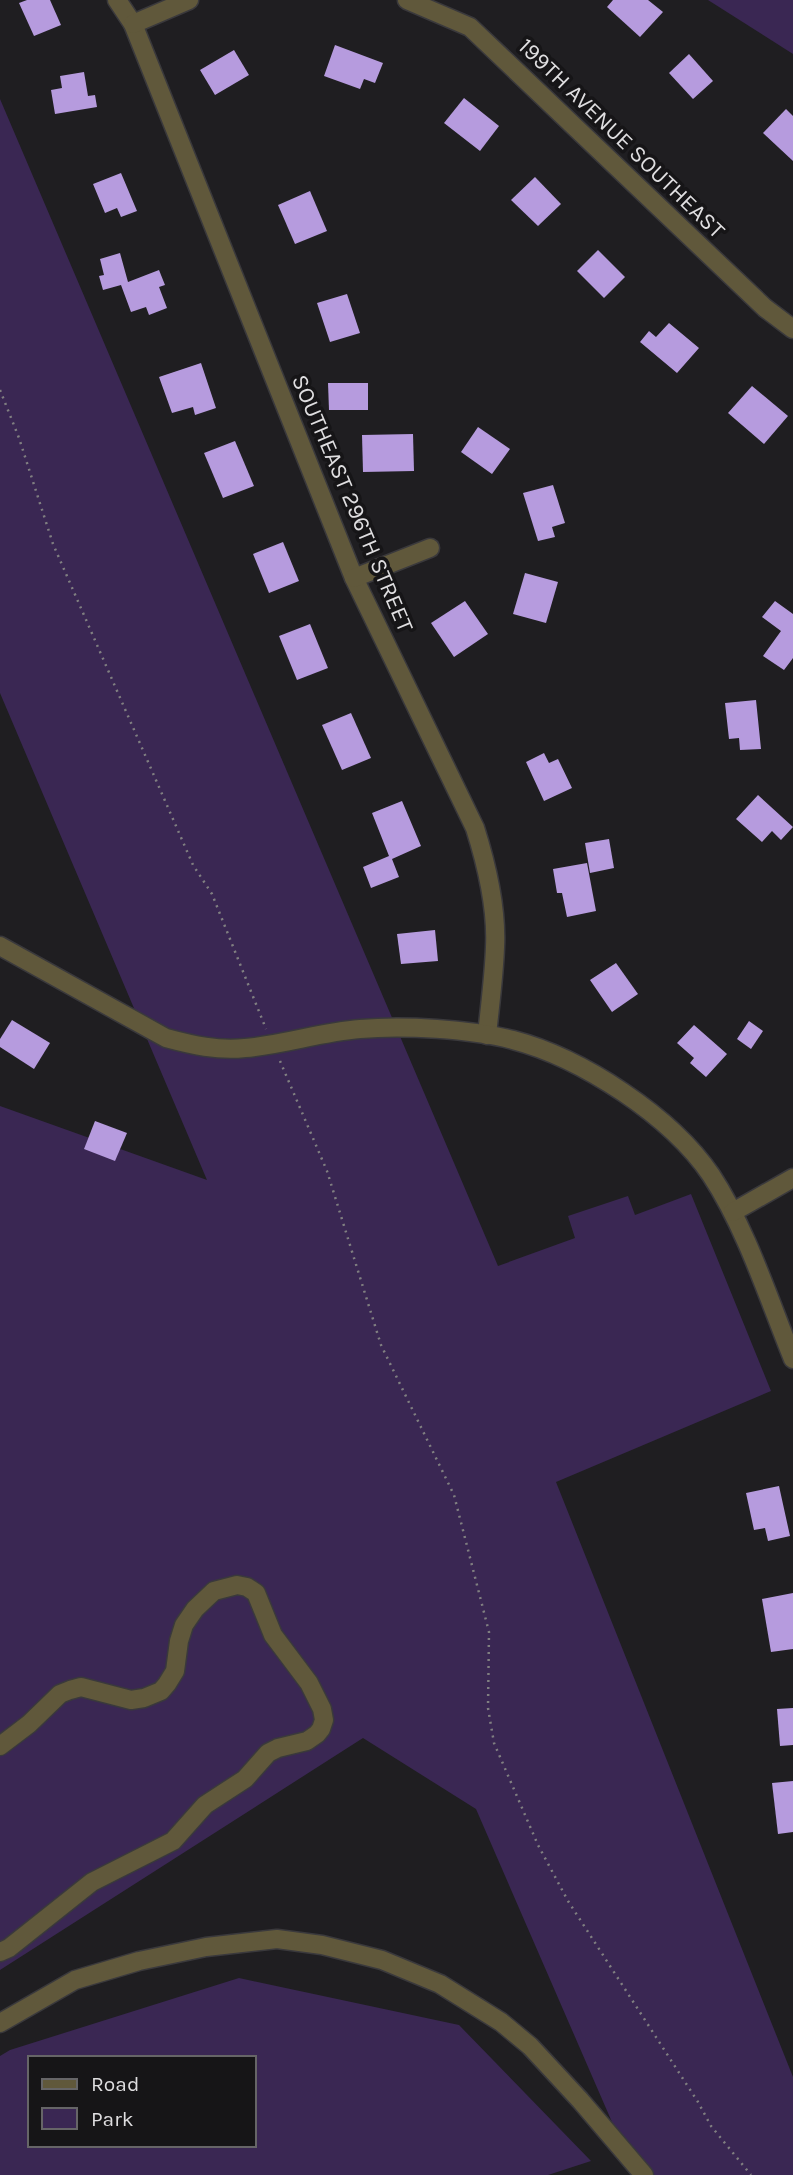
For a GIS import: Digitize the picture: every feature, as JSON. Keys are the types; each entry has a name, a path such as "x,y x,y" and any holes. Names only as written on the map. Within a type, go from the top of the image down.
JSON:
{"street":[{"name":"SOUTHEAST 296TH STREET","path":"117,0 133,24 354,579 475,828 484,857 494,914 495,946 487,1035"},
{"path":"133,24 190,0"},
{"name":"199TH AVENUE SOUTHEAST","path":"407,0 470,27 765,308 793,329"},
{"path":"354,579 430,548"},
{"path":"0,946 166,1038 188,1044 244,1048 360,1029 421,1029 487,1035 537,1048 584,1070 638,1103 686,1145 710,1174 733,1212 793,1359"},
{"path":"733,1212 793,1178"},
{"path":"0,1746 29,1724 60,1694 71,1690 81,1687 131,1700 144,1698 161,1690 175,1671 178,1641 184,1625 195,1609 214,1591 237,1585 256,1593 273,1635 309,1683 322,1709 324,1720 321,1729 307,1741 278,1748 268,1754 245,1779 205,1805 173,1841 92,1882 9,1948 0,1952"},
{"path":"0,2023 75,1980 139,1961 206,1947 277,1939 322,1945 382,1960 440,1984 501,2022 530,2046 644,2175"}],"path":[{"path":"0,390 19,438 53,544 193,865 212,894 272,1044 327,1171 381,1345 454,1495 489,1632 488,1708 494,1743 538,1845 568,1901 711,2126 751,2175"}],"green space":[{"path":"708,0 793,0 793,54"},
{"path":"0,99 498,1266 575,1238 568,1216 628,1196 635,1215 691,1194 771,1391 556,1482 793,2077 793,2175 635,2175 476,1809 363,1738 0,1970 0,1106 207,1180 0,693"},
{"path":"239,1978 459,2025 591,2161 548,2175 0,2175 0,2056 10,2050"}],"building":[{"path":"27,0 50,0 61,25 34,36 19,3"},
{"path":"613,0 648,0 663,12 640,37 607,7"},
{"path":"335,45 383,63 375,83 364,79 360,89 324,76"},
{"path":"234,50 249,75 215,95 200,70"},
{"path":"689,54 713,81 693,99 669,73"},
{"path":"84,72 88,96 95,95 97,107 55,114 51,90 62,88 60,76"},
{"path":"464,98 499,126 480,151 444,123"},
{"path":"786,109 793,116 793,161 763,133"},
{"path":"121,173 137,211 121,217 117,208 105,213 93,184"},
{"path":"535,177 561,204 538,226 511,200"},
{"path":"310,191 327,231 295,244 278,205"},
{"path":"598,250 625,277 604,298 577,271"},
{"path":"120,253 128,282 159,270 165,285 159,287 167,308 149,315 146,307 131,312 121,285 103,290 99,276 104,275 100,259"},
{"path":"347,294 360,333 330,342 317,303"},
{"path":"669,323 699,348 677,373 640,342 649,331 656,337"},
{"path":"201,363 216,408 195,415 193,407 172,413 159,377"},
{"path":"328,383 368,383 368,410 329,410"},
{"path":"752,386 788,416 764,444 728,413"},
{"path":"478,427 510,449 492,474 461,452"},
{"path":"413,434 414,471 363,472 362,435"},
{"path":"235,441 254,486 223,498 204,453"},
{"path":"553,485 565,523 552,527 555,537 538,541 523,493"},
{"path":"283,542 299,581 269,593 253,554"},
{"path":"525,573 558,582 546,623 513,614"},
{"path":"465,601 488,634 454,657 431,623"},
{"path":"775,601 793,614 793,658 784,670 763,656 781,631 762,617"},
{"path":"310,624 328,668 297,680 279,636"},
{"path":"756,700 761,749 740,750 739,738 729,739 725,703"},
{"path":"351,713 371,758 342,770 322,725"},
{"path":"544,753 549,763 558,759 572,788 544,801 526,762"},
{"path":"758,795 793,827 781,840 772,831 762,842 736,819"},
{"path":"402,801 421,846 392,859 399,877 371,888 363,867 389,856 372,813"},
{"path":"609,839 614,868 590,873 585,843"},
{"path":"587,863 596,911 567,917 562,893 557,893 553,869"},
{"path":"435,930 438,961 401,964 397,934"},
{"path":"616,963 638,994 612,1012 590,980"},
{"path":"12,1020 50,1043 34,1069 0,1047 0,1039"},
{"path":"749,1021 763,1031 751,1049 737,1039"},
{"path":"694,1025 727,1054 706,1077 690,1063 694,1058 677,1043"},
{"path":"95,1121 127,1133 115,1161 84,1149"},
{"path":"779,1486 790,1536 768,1541 765,1528 754,1530 746,1493"},
{"path":"793,1593 793,1649 771,1652 762,1599"},
{"path":"793,1708 793,1745 780,1746 777,1709"},
{"path":"793,1781 793,1832 778,1834 772,1783"}]}
